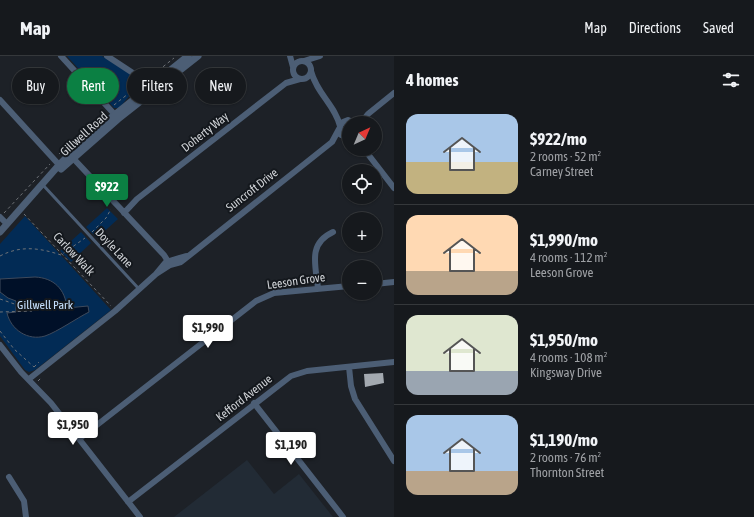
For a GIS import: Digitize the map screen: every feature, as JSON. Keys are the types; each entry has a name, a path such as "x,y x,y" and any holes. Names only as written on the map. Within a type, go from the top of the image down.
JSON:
{"street":[{"path":"61,56 116,116"},
{"path":"107,56 127,69"},
{"name":"Gillwell Road","path":"175,68 188,56"},
{"name":"Gillwell Road","path":"181,68 198,56"},
{"path":"291,56 309,64 317,89 334,111 342,135"},
{"path":"291,56 294,75 317,89"},
{"path":"293,68 296,63 320,56"},
{"path":"301,79 309,76 320,56"},
{"name":"Doherty Way","path":"286,83 293,68"},
{"name":"Doherty Way","path":"122,211 286,83 301,79"},
{"path":"363,116 368,114 394,93"},
{"path":"0,100 60,167"},
{"name":"Gillwell Road","path":"0,232 43,184 71,156 132,104"},
{"path":"334,111 342,116"},
{"name":"Suncroft Drive","path":"168,263 187,255 332,142 340,128"},
{"name":"Suncroft Drive","path":"332,142 342,140"},
{"path":"29,379 116,311 168,263 157,249 71,156"},
{"path":"369,156 394,188"},
{"path":"0,217 7,224"},
{"path":"318,289 316,249 323,238 333,232"},
{"path":"382,283 394,282"},
{"name":"Leeson Grove","path":"79,439 256,300 274,294 342,287"},
{"path":"0,346 34,384 140,517"},
{"name":"Kefford Avenue","path":"128,502 285,379 297,374 394,362"},
{"path":"349,367 351,386 355,399 394,461"},
{"path":"254,403 343,517"},
{"path":"9,477 24,501 26,517"}],"lane":[{"name":"Doyle Lane","path":"43,184 139,289"}],"path":[{"name":"Carlow Walk","path":"19,210 32,220 116,311"},
{"path":"0,256 28,248 63,254"},
{"path":"0,299 26,308 27,306 32,310 0,312"},
{"path":"0,331 14,349 43,377 34,384"}],"shaded area":[{"path":"35,277 53,282 64,295 67,308 88,306 89,312 45,336 32,337 21,333 12,324 7,313 16,312 16,301 8,298 0,292 0,279"},
{"path":"247,460 274,494 299,474 333,517 174,517"}],"green space":[{"path":"67,56 102,56 127,72 127,99 119,108 114,108 110,104 119,104 119,68 78,68"},
{"path":"107,208 118,219 97,238 86,227"},
{"name":"Gillwell Park","path":"25,216 111,310 35,370 29,372 25,370 0,336 0,244"},
{"path":"81,232 91,243 71,262 60,251"}],"pier":[{"path":"16,303 25,307 26,305 30,306 34,311 16,312"}],"building":[{"path":"383,373 384,383 365,387 364,374"}]}
